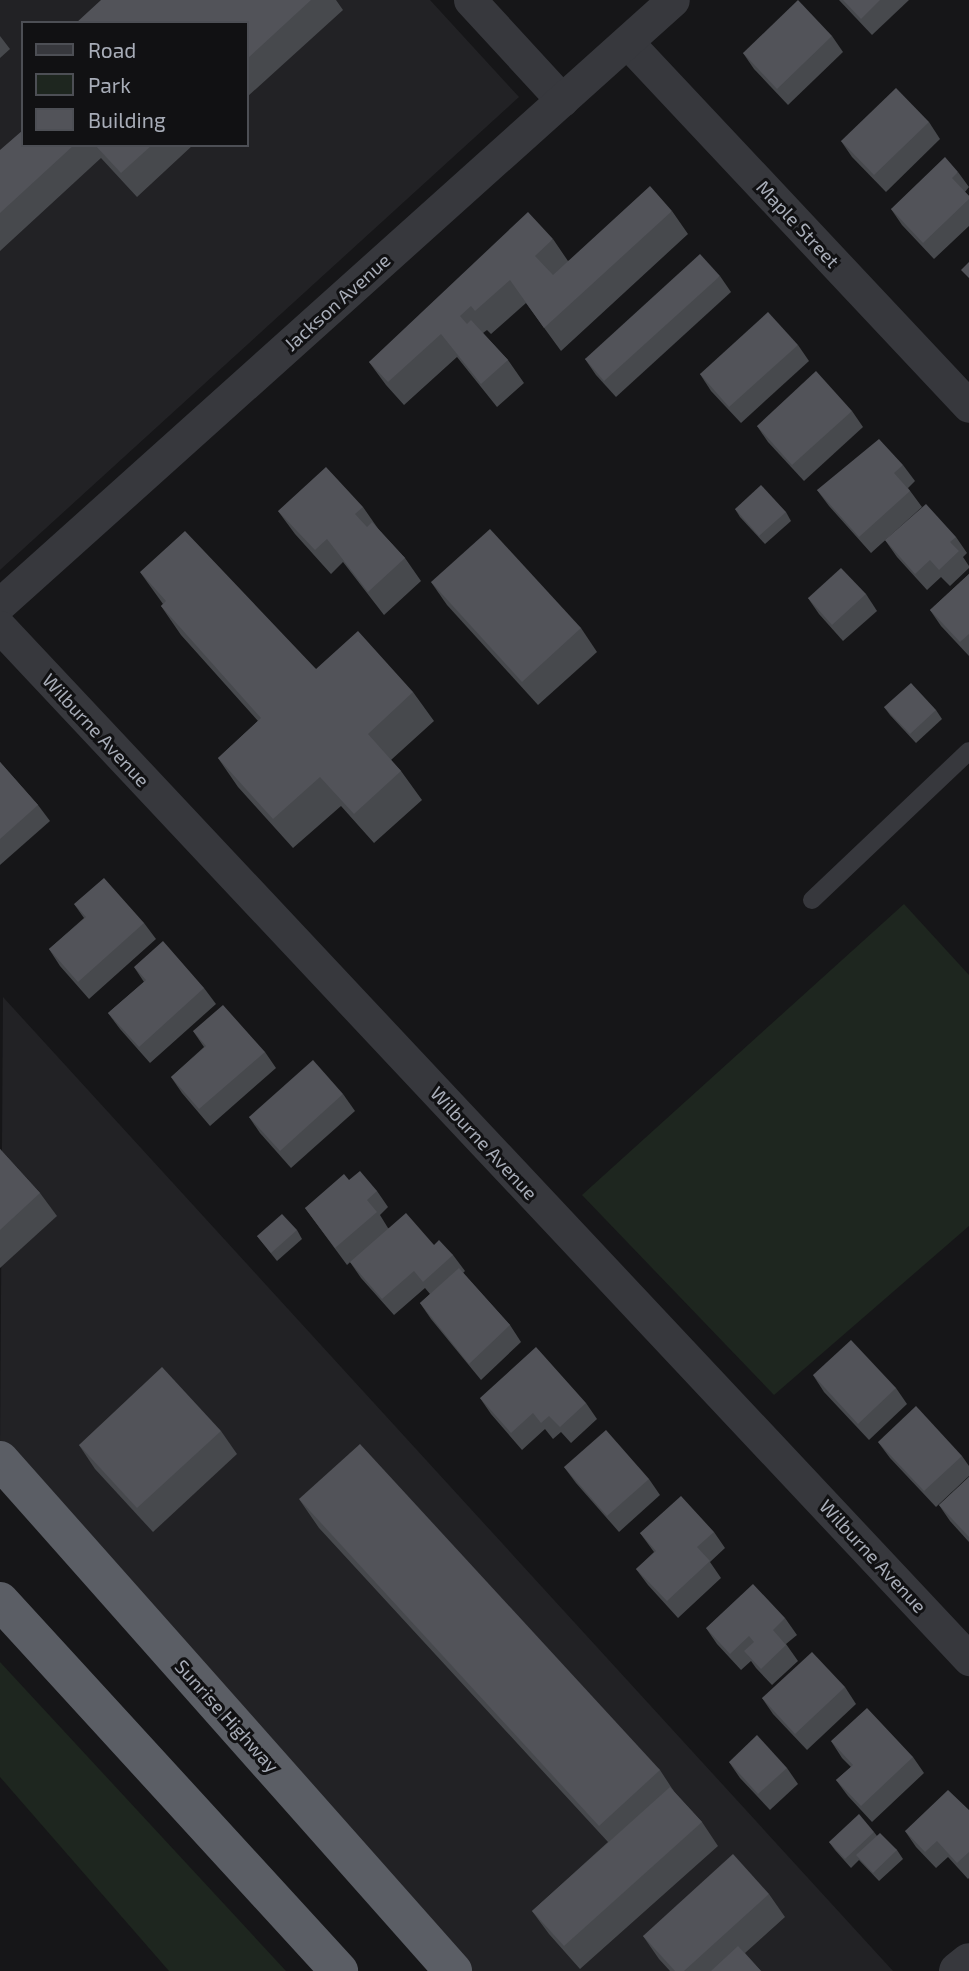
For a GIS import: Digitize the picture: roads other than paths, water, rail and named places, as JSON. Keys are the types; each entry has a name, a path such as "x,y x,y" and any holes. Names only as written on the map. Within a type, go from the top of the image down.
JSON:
{"highway":[{"name":"Sunrise Highway","path":"0,1460 453,1971"},
{"path":"0,1601 339,1971"}],"street":[{"path":"470,0 562,100"},
{"name":"Jackson Avenue","path":"0,604 673,0"},
{"name":"Maple Street","path":"627,42 969,406"},
{"name":"Wilburne Avenue","path":"0,627 969,1659"},
{"path":"958,1971 969,1962"}],"lane":[{"path":"812,900 969,751"}]}
